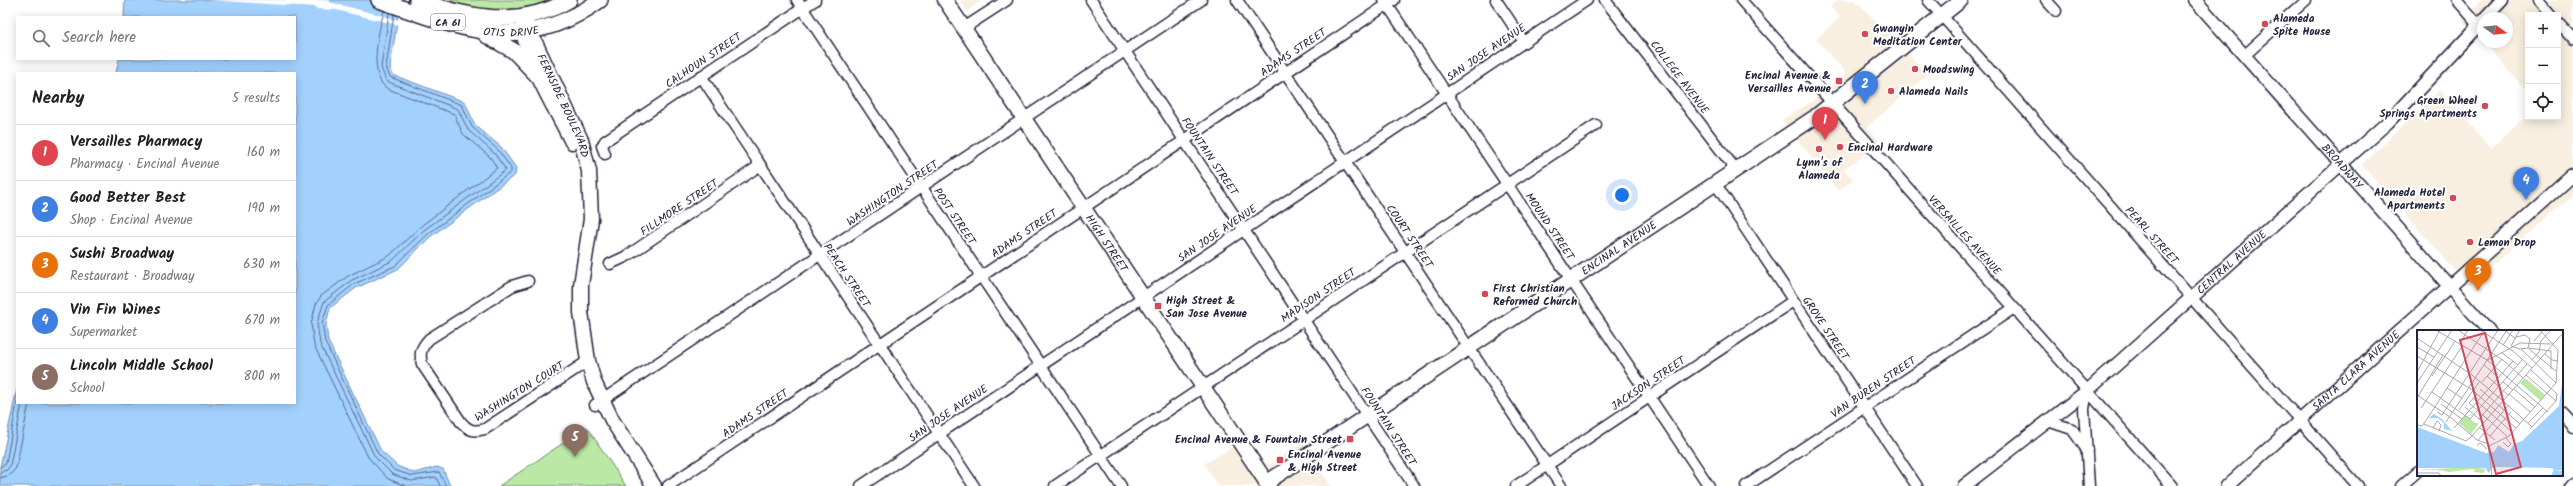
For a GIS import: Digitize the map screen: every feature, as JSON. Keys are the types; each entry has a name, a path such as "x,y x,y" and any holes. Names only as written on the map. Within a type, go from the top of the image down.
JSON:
{"main road":[{"name":"CA 61","path":"379,0 419,5"},
{"name":"OTIS DRIVE","path":"419,5 478,18 523,18 549,10 569,0"},
{"name":"OTIS DRIVE","path":"419,5 478,31 500,34 527,32 562,21 600,0"},
{"name":"HIGH STREET","path":"945,0 1202,387 1265,485"},
{"name":"ENCINAL AVENUE","path":"1265,485 1736,170 1833,103 1961,0"},
{"name":"FERNSIDE BOULEVARD","path":"523,18 538,76 572,142 580,174 582,217 572,282 572,311 584,363 599,403 646,486"},
{"path":"478,31 514,51 538,76"},
{"name":"FERNSIDE BOULEVARD","path":"527,32 581,140 589,171 591,219 581,285 584,363"},
{"name":"FERNSIDE BOULEVARD","path":"599,403 654,486"}],"street":[{"name":"CALHOUN STREET","path":"605,154 602,146 605,141 701,76 800,4 815,0"},
{"path":"964,28 1007,0"},
{"name":"FOUNTAIN STREET","path":"1091,0 1414,486"},
{"name":"WASHINGTON STREET","path":"599,403 1201,0"},
{"name":"COURT STREET","path":"1237,0 1406,251 1561,486"},
{"path":"1496,0 1524,42"},
{"name":"SAN JOSE AVENUE","path":"861,486 1587,0"},
{"name":"COLLEGE AVENUE","path":"1605,0 1736,170"},
{"name":"VERSAILLES AVENUE","path":"1741,0 2172,486"},
{"name":"PEARL STREET","path":"1928,0 2358,486"},
{"path":"2046,0 2056,11"},
{"name":"BROADWAY","path":"2195,0 2488,330"},
{"path":"2245,55 2306,0"},
{"path":"2457,0 2477,16"},
{"name":"CENTRAL AVENUE","path":"2491,12 2502,0"},
{"path":"2539,0 2549,12"},
{"name":"ADAMS STREET","path":"668,486 1286,72 1388,1"},
{"name":"MOUND STREET","path":"1388,1 1447,93 1708,486"},
{"name":"POST STREET","path":"800,4 1121,486"},
{"path":"2561,25 2573,38"},
{"name":"CENTRAL AVENUE","path":"1964,486 2087,391 2398,112 2477,27"},
{"name":"PEACH STREET","path":"701,76 759,166 974,486"},
{"name":"MADISON STREET","path":"1055,486 1303,319 1596,125"},
{"name":"FILLMORE STREET","path":"610,264 626,256 759,166"},
{"name":"SANTA CLARA AVENUE","path":"2227,486 2573,175"},
{"name":"GROVE STREET","path":"1715,183 1917,486"},
{"name":"WASHINGTON COURT","path":"528,281 512,286 429,339 422,347 420,356 422,364 461,422 467,429 476,432 485,429 584,363"},
{"name":"JACKSON STREET","path":"1516,486 1793,301"},
{"name":"VAN BUREN STREET","path":"1746,486 2014,308"},
{"path":"2087,391 2084,409 2089,486"},
{"path":"2563,414 2573,425"},
{"path":"2048,421 2072,430 2087,450"},
{"path":"2401,486 2417,472"}],"shaded area":[{"path":"960,0 983,0 967,11"},
{"path":"1838,0 1855,0 1928,74 1867,127 1881,143 1844,169 1853,180 1838,191 1782,120 1812,101 1846,73 1816,39 1840,17 1830,7"},
{"path":"2482,0 2573,0 2573,194 2469,286 2362,165 2440,90 2491,148 2525,118 2525,120 2561,120 2561,12 2525,12 2525,89 2488,48 2513,48 2513,12 2477,12 2477,36 2462,21"},
{"path":"1248,438 1266,464 1269,465 1303,443 1331,486 1218,486 1204,464"}],"green space":[{"path":"445,0 549,0 524,8 497,10 471,7"},
{"path":"587,427 626,486 499,486"}],"water":[{"path":"125,0 402,0 390,67 393,75 465,102 475,125 501,147 516,168 515,175 430,237 398,269 356,288 330,308 326,324 328,341 381,451 397,466 414,473 437,467 443,469 450,486 0,486 0,467 16,394 16,404 296,404 296,72 116,72 119,60 296,60 296,16 124,16"}],"pier":[{"path":"208,0 329,0 329,2 399,20 398,25 336,10 316,9 316,7"}],"place":[{"name":"Alameda Spite House","path":"2265,24"},
{"name":"Gwanyin Meditation Center","path":"1865,34"},
{"name":"Moodswing","path":"1915,69"},
{"name":"Encinal Avenue & Versailles Avenue","path":"1839,81"},
{"name":"Alameda Nails","path":"1891,91"},
{"name":"Good Better Best","path":"1865,104"},
{"name":"Green Wheel Springs Apartments","path":"2485,106"},
{"name":"Versailles Pharmacy","path":"1825,140"},
{"name":"Encinal Hardware","path":"1840,147"},
{"name":"Lynn's of Alameda","path":"1819,149"},
{"name":"Alameda Hotel Apartments","path":"2453,198"},
{"name":"Vin Fin Wines","path":"2526,200"},
{"name":"Lemon Drop","path":"2470,242"},
{"name":"Sushi Broadway","path":"2478,291"},
{"name":"First Christian Reformed Church","path":"1485,294"},
{"name":"High Street & San Jose Avenue","path":"1158,306"},
{"name":"Encinal Avenue & Fountain Street","path":"1350,439"},
{"name":"Lincoln Middle School","path":"575,457"},
{"name":"Encinal Avenue & High Street","path":"1280,460"}]}
